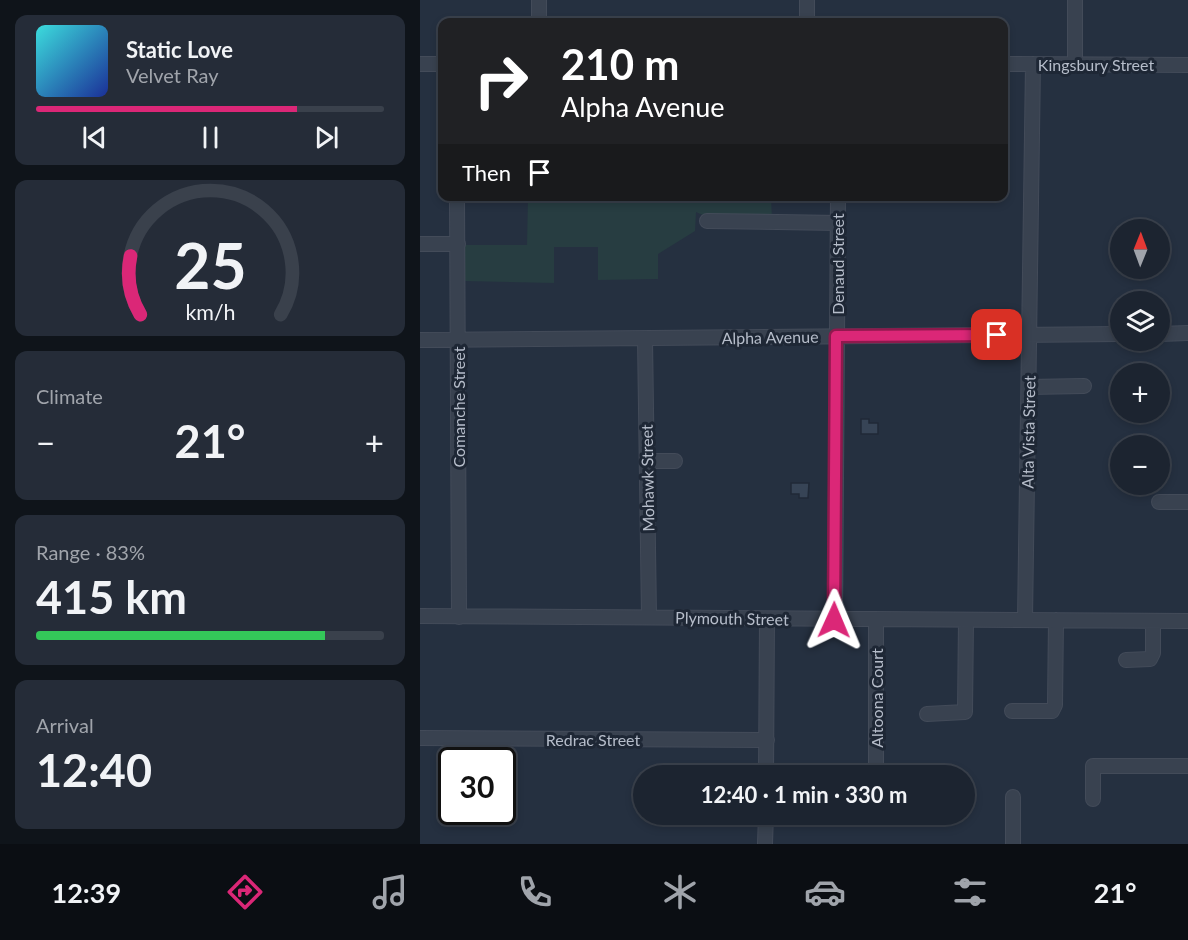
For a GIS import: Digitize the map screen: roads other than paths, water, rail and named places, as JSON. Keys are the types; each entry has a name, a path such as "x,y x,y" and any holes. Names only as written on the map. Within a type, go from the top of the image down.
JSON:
{"street":[{"path":"539,0 539,18"},
{"path":"807,0 807,18"},
{"path":"1075,0 1075,64"},
{"path":"420,64 438,64"},
{"name":"Kingsbury Street","path":"1008,64 1188,65"},
{"name":"Alta Vista Street","path":"1025,620 1033,64"},
{"name":"Comanche Street","path":"457,201 459,616"},
{"name":"Denaud Street","path":"834,620 838,201"},
{"path":"707,221 838,223"},
{"path":"420,244 458,244"},
{"path":"1170,334 1188,333"},
{"name":"Alpha Avenue","path":"420,340 1110,334"},
{"name":"Mohawk Street","path":"645,339 649,617"},
{"path":"1029,387 1084,386"},
{"path":"647,461 675,461"},
{"path":"1159,502 1188,502"},
{"name":"Plymouth Street","path":"420,616 1188,621"},
{"path":"766,765 767,619"},
{"name":"Altoona Court","path":"876,620 876,765"},
{"path":"927,714 965,712 966,620"},
{"path":"1012,711 1052,711 1055,705 1056,620"},
{"path":"1126,660 1150,659 1153,653 1153,621"},
{"name":"Redrac Street","path":"420,738 767,740"},
{"path":"1093,799 1092,766 1188,766"},
{"path":"1013,797 1013,844"},
{"path":"765,844 766,825"}]}
